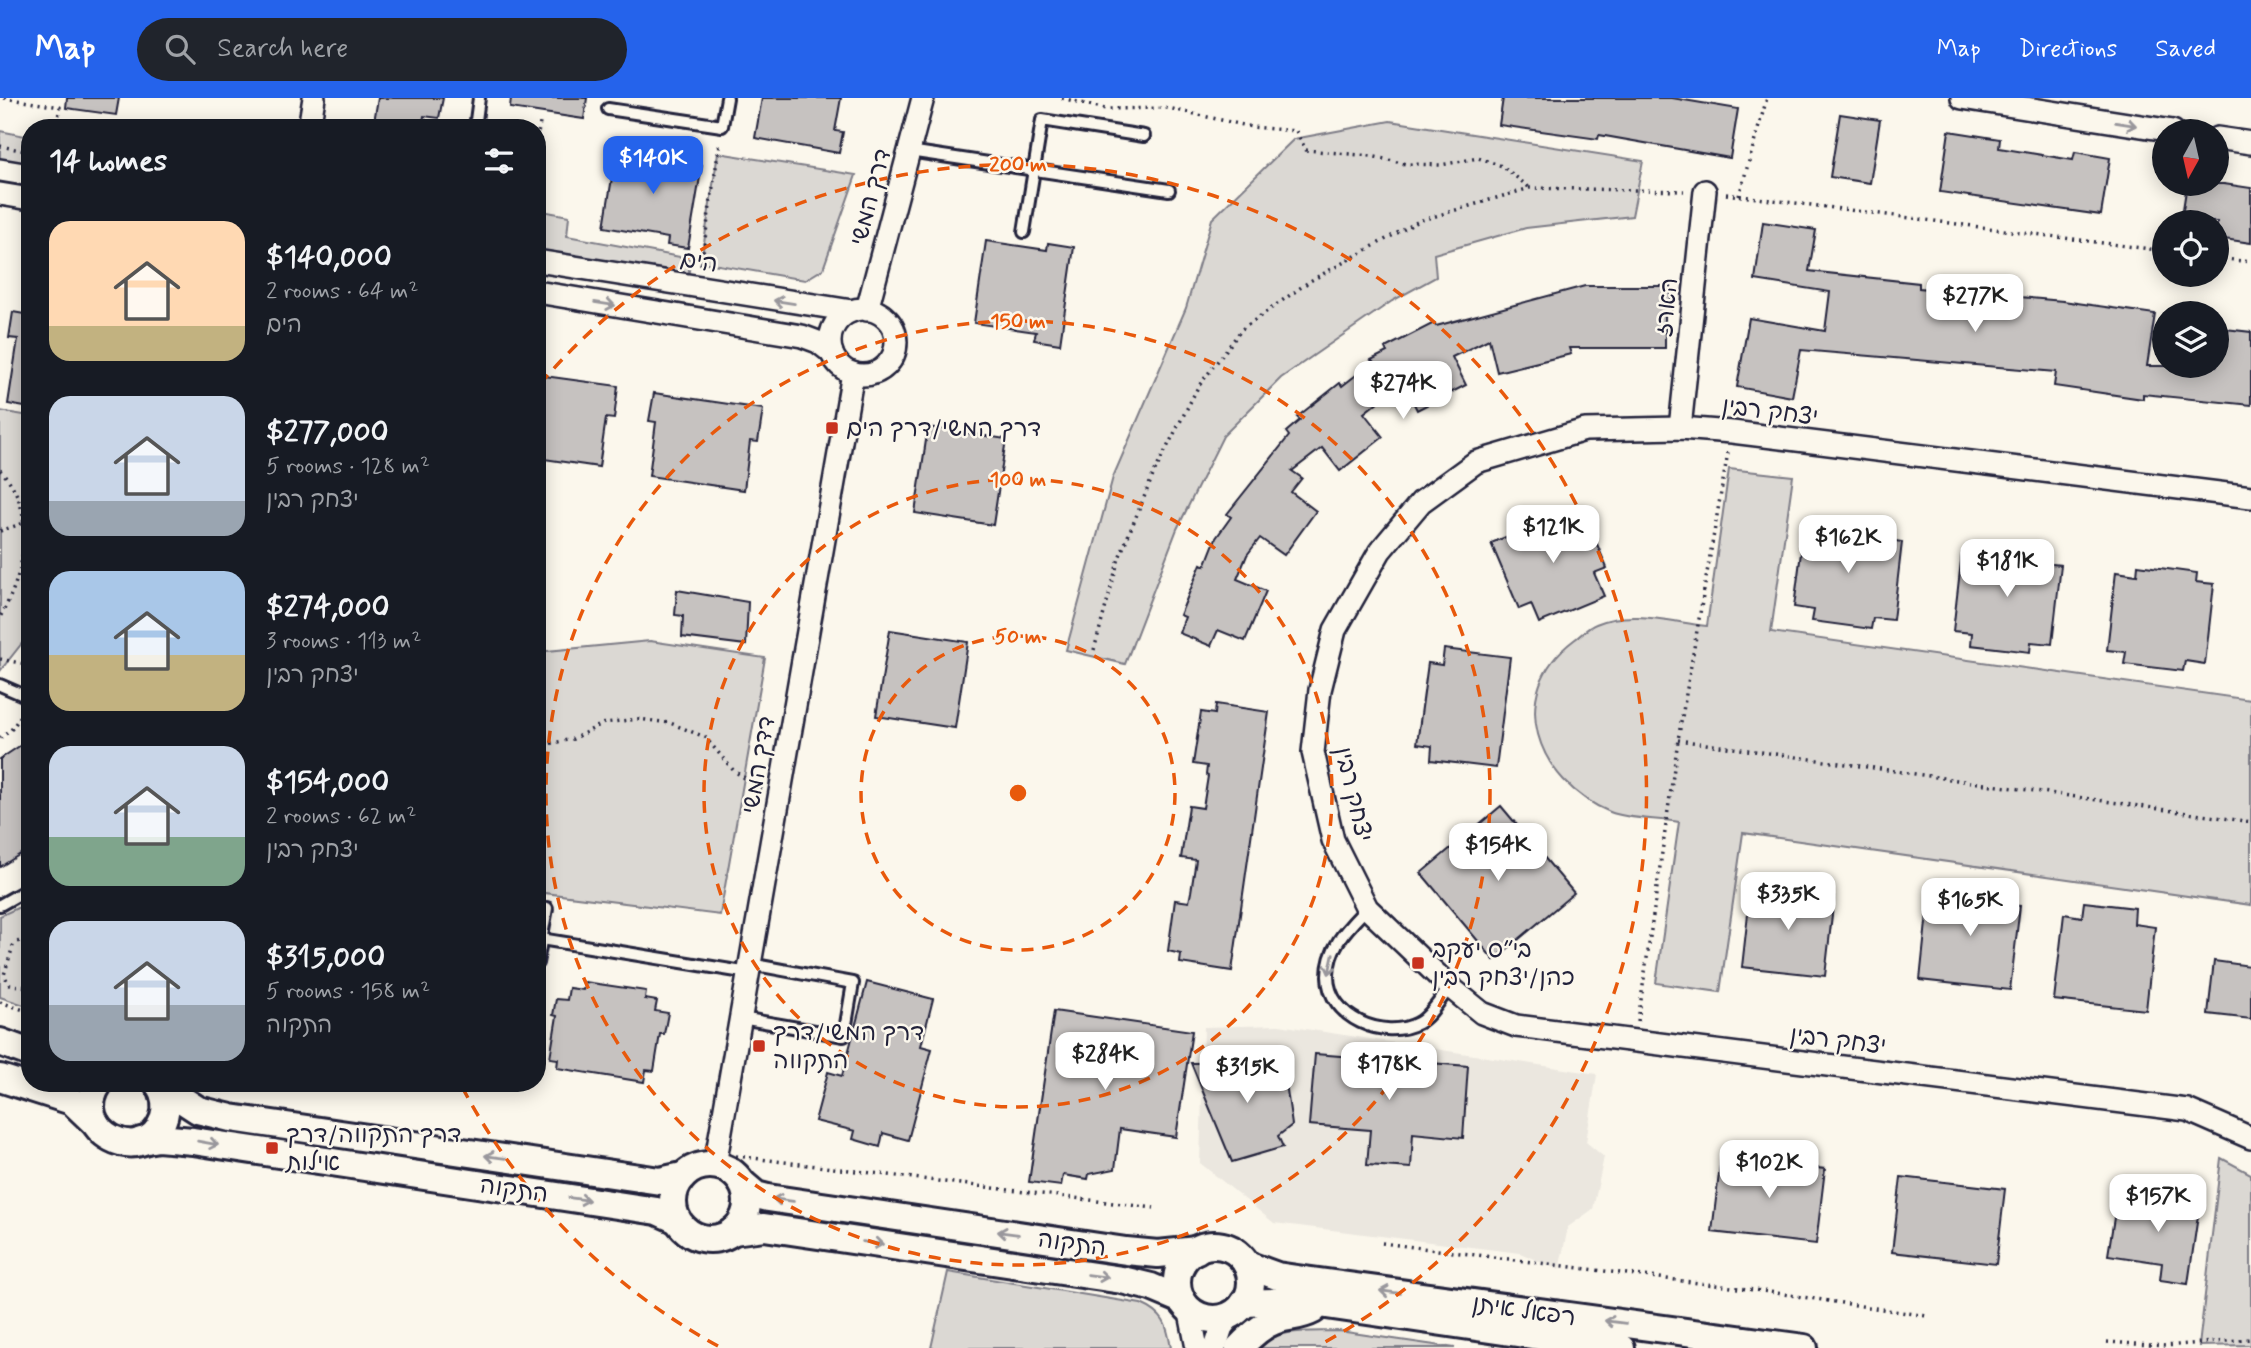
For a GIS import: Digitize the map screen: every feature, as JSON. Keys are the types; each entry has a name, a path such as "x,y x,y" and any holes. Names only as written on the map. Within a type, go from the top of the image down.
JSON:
{"street":[{"path":"310,119 314,98"},
{"name":"דרך המשי","path":"860,310 923,98"},
{"path":"1962,98 2152,128"},
{"path":"2230,140 2251,144"},
{"path":"0,170 21,174"},
{"name":"הארז","path":"1680,428 1705,191"},
{"path":"1,199 21,199"},
{"name":"הים","path":"546,262 860,310"},
{"path":"546,293 802,336 818,341 832,353 840,365 853,373 869,374 878,371 894,352 895,341 891,326 882,316 860,310 839,319 830,337 832,353"},
{"name":"דדך המשי","path":"715,1165 853,373"},
{"name":"יצחק רבין","path":"2251,497 1731,432 1680,428 1585,430 1476,463 1421,502 1380,551 1335,630 1320,690 1313,751 1333,840 1367,908 1450,987 1482,1013 1516,1026 2187,1110 2251,1138"},
{"path":"0,1042 21,1050"},
{"path":"0,1078 21,1085"},
{"path":"44,1092 72,1101 96,1124"},
{"path":"96,1092 92,1101 96,1124"},
{"path":"141,1141 155,1132 164,1117 165,1099 162,1092"},
{"name":"התקוה","path":"170,1092 198,1110 231,1118 660,1181 683,1176"},
{"name":"התקוה","path":"96,1124 102,1133 117,1142 158,1138 185,1139 657,1211 677,1220"},
{"path":"715,1165 732,1172 743,1184 748,1201 746,1213 733,1231 722,1237 705,1239 689,1232 677,1220 673,1197 683,1176 698,1167 715,1165"},
{"name":"התקוה","path":"743,1184 756,1195 768,1198 1113,1249 1158,1254 1197,1250"},
{"name":"התקוה","path":"733,1231 764,1227 1109,1278 1151,1287 1185,1304"},
{"path":"1197,1348 1177,1283 1179,1271 1188,1257 1197,1250 1213,1245 1236,1252 1247,1265 1251,1287 1238,1309 1222,1327 1215,1348"},
{"name":"רפאל איתן","path":"1247,1265 1297,1279 1804,1348"},
{"name":"רפאל איתן","path":"1238,1309 1299,1301 1622,1348"},
{"path":"1185,1304 1209,1318 1238,1309"},
{"path":"1239,1348 1256,1331 1279,1319 1303,1315 1323,1304"}],"lane":[{"path":"476,119 479,98"},
{"path":"608,109 722,126 727,98"},
{"path":"1024,232 1042,120 1144,136"},
{"path":"909,151 1169,191"},
{"path":"0,685 21,696"},
{"path":"1,903 21,893"},
{"path":"546,913 547,908"},
{"path":"1367,908 1340,935 1331,956 1328,978 1335,999 1349,1016 1372,1028 1397,1030 1419,1022 1450,987"},
{"path":"546,940 853,983 844,1035 741,1018"}],"path":[{"path":"4,98 60,107 58,119"},
{"path":"1062,98 1105,109 1168,108 1251,127 1296,131 1306,150 1332,155 1441,165 1478,158 1502,166 1530,188"},
{"path":"1739,195 1767,98"},
{"path":"696,287 722,126"},
{"path":"0,146 21,150"},
{"path":"1094,650 1119,558 1154,474 1198,387 1242,328 1310,281 1419,221 1530,188 1705,191 2152,249"},
{"path":"2229,259 2251,262"},
{"path":"1635,1041 1678,740 1731,432"},
{"path":"0,470 14,489 21,513"},
{"path":"0,531 21,524"},
{"path":"0,617 21,564"},
{"path":"0,659 21,662"},
{"path":"0,738 10,730 21,714"},
{"path":"546,744 573,739 604,723 638,719 670,723 705,737 742,778 780,796"},
{"path":"1678,740 2251,822"},
{"path":"21,939 13,946 2,975 10,985 21,986"},
{"path":"0,1002 21,1010"},
{"path":"793,1163 1154,1208"},
{"path":"1381,1243 1770,1292 1927,1316"},
{"path":"2107,1342 2165,1346 2251,1339"}],"shaded area":[{"path":"1390,121 1643,161 1632,216 1526,228 1434,254 1436,277 1392,301 1281,378 1223,436 1177,529 1125,664 1066,650 1113,477 1186,308 1212,219 1294,139"},
{"path":"0,131 21,135 21,166 0,162"},
{"path":"718,153 856,175 823,269 805,280 701,262"},
{"path":"546,212 569,216 567,236 691,259 687,282 546,258"},
{"path":"0,411 21,414 21,644 0,671"},
{"path":"1729,469 1793,476 1771,632 2251,700 2251,905 1743,833 1720,992 1656,983 1679,822 1618,815 1584,798 1563,780 1548,758 1538,734 1535,710 1540,685 1552,661 1593,625 1623,617 1637,617 1707,626"},
{"path":"650,641 765,658 720,915 546,893 546,651"},
{"path":"21,906 21,1004 0,997 0,916"},
{"path":"1279,1025 1597,1074 1586,1142 1604,1157 1593,1209 1568,1227 1559,1270 1520,1253 1274,1223 1200,1163 1204,1027"},
{"path":"2221,1158 2251,1174 2251,1345 2199,1346"},
{"path":"948,1272 1141,1304 1160,1316 1168,1332 1171,1348 931,1348"},
{"path":"1339,1331 1455,1348 1258,1348 1266,1341 1286,1334"}],"building":[{"path":"67,98 119,98 116,115 66,108"},
{"path":"378,98 443,98 439,118 424,116 424,119 374,119"},
{"path":"511,98 587,98 584,119 510,108"},
{"path":"762,98 841,98 835,131 843,132 839,153 755,138"},
{"path":"1503,98 1672,98 1738,109 1730,158 1599,135 1598,139 1499,125"},
{"path":"1840,114 1880,120 1870,183 1830,177"},
{"path":"1949,131 2000,139 1999,148 2073,160 2075,152 2110,158 2101,215 1940,192"},
{"path":"618,141 640,145 639,155 702,165 688,248 667,245 668,238 604,227"},
{"path":"2230,185 2251,188 2251,243 2229,240 2229,210 2183,210 2185,196 2230,196"},
{"path":"1763,222 1816,230 1809,271 1919,283 1919,288 2063,301 2152,314 2147,366 2152,366 2152,378 2229,378 2229,329 2251,332 2251,405 2143,394 2143,399 2054,386 2056,372 1801,350 1792,397 1737,387 1749,318 1825,331 1830,292 1755,280"},
{"path":"986,241 1047,250 1048,243 1074,247 1060,344 1034,340 1036,332 974,323"},
{"path":"1585,286 1671,286 1671,312 1665,312 1665,348 1569,348 1571,354 1497,372 1489,339 1452,357 1466,385 1417,410 1403,382 1364,413 1383,437 1340,471 1322,448 1292,471 1302,478 1291,492 1316,511 1284,555 1260,538 1247,555 1237,579 1266,591 1245,641 1218,630 1211,646 1179,633 1185,617 1180,615 1201,564 1205,566 1216,538 1231,517 1227,514 1289,436 1286,432 1300,420 1297,417 1340,383 1342,386 1373,362 1371,360 1387,352 1385,348 1434,323 1436,326"},
{"path":"13,312 21,313 21,406 8,404 18,339 9,338"},
{"path":"546,376 618,386 614,419 606,418 599,467 546,459"},
{"path":"654,393 763,409 758,442 750,441 744,490 649,476 656,422 649,421"},
{"path":"928,427 1006,439 993,525 915,513"},
{"path":"1581,506 1607,568 1594,573 1604,596 1539,623 1531,604 1519,609 1491,543"},
{"path":"1826,522 1885,529 1883,539 1902,542 1893,620 1873,618 1871,629 1812,621 1814,610 1794,607 1804,529 1825,532"},
{"path":"1985,546 2043,553 2042,563 2061,565 2052,644 2031,642 2030,652 1971,645 1972,633 1953,631 1962,553 1983,555"},
{"path":"2138,565 2197,573 2196,582 2214,584 2205,664 2185,661 2183,671 2124,664 2126,652 2107,650 2116,572 2137,575"},
{"path":"677,590 748,602 746,645 682,637 683,616 675,615"},
{"path":"890,630 968,642 955,728 876,716"},
{"path":"1444,649 1510,657 1496,768 1431,760 1432,746 1417,744 1428,663 1442,665"},
{"path":"1216,704 1269,712 1232,971 1180,963 1181,954 1168,951 1175,900 1189,902 1196,860 1181,858 1189,806 1203,808 1208,776 1207,766 1193,764 1201,712 1215,714"},
{"path":"21,745 21,854 0,867 0,759"},
{"path":"1501,806 1574,893 1494,960 1421,873"},
{"path":"1949,882 2001,888 1999,904 2020,906 2010,990 1920,980 1929,894 1947,897"},
{"path":"1751,887 1834,897 1825,976 1742,967"},
{"path":"2084,902 2135,908 2134,924 2155,927 2146,1010 2054,1000 2064,914 2082,917"},
{"path":"2214,961 2251,966 2251,1019 2208,1014"},
{"path":"585,982 646,991 645,999 657,1001 655,1011 668,1013 664,1034 660,1034 654,1071 646,1070 644,1082 557,1068 558,1059 550,1058 557,1016 553,1015 556,999 567,1000 569,988 583,990"},
{"path":"867,982 933,999 921,1046 932,1049 908,1140 883,1133 880,1147 853,1139 855,1131 815,1121 828,1072 842,1076"},
{"path":"1054,1011 1192,1031 1176,1137 1120,1129 1115,1169 1089,1174 1088,1179 1063,1175 1061,1186 1029,1182"},
{"path":"1315,1054 1468,1066 1463,1138 1413,1133 1411,1168 1367,1165 1370,1130 1309,1125"},
{"path":"1283,1062 1292,1125 1278,1136 1283,1147 1232,1162 1191,1063"},
{"path":"1721,1157 1825,1169 1816,1244 1712,1232"},
{"path":"1901,1177 2005,1189 1996,1264 1892,1252"},
{"path":"2171,1191 2201,1195 2188,1284 2160,1280 2162,1263 2108,1255 2117,1199 2169,1206"}],"place":[{"name":"דרך המשי/דרך הים","path":"832,428"},
{"name":"בי״ס יעקב כהן/יצחק רבין","path":"1418,963"},
{"name":"דרך המשי/דרך התקווה","path":"759,1046"},
{"name":"דרך התקווה/דרך אילות","path":"272,1148"}]}
